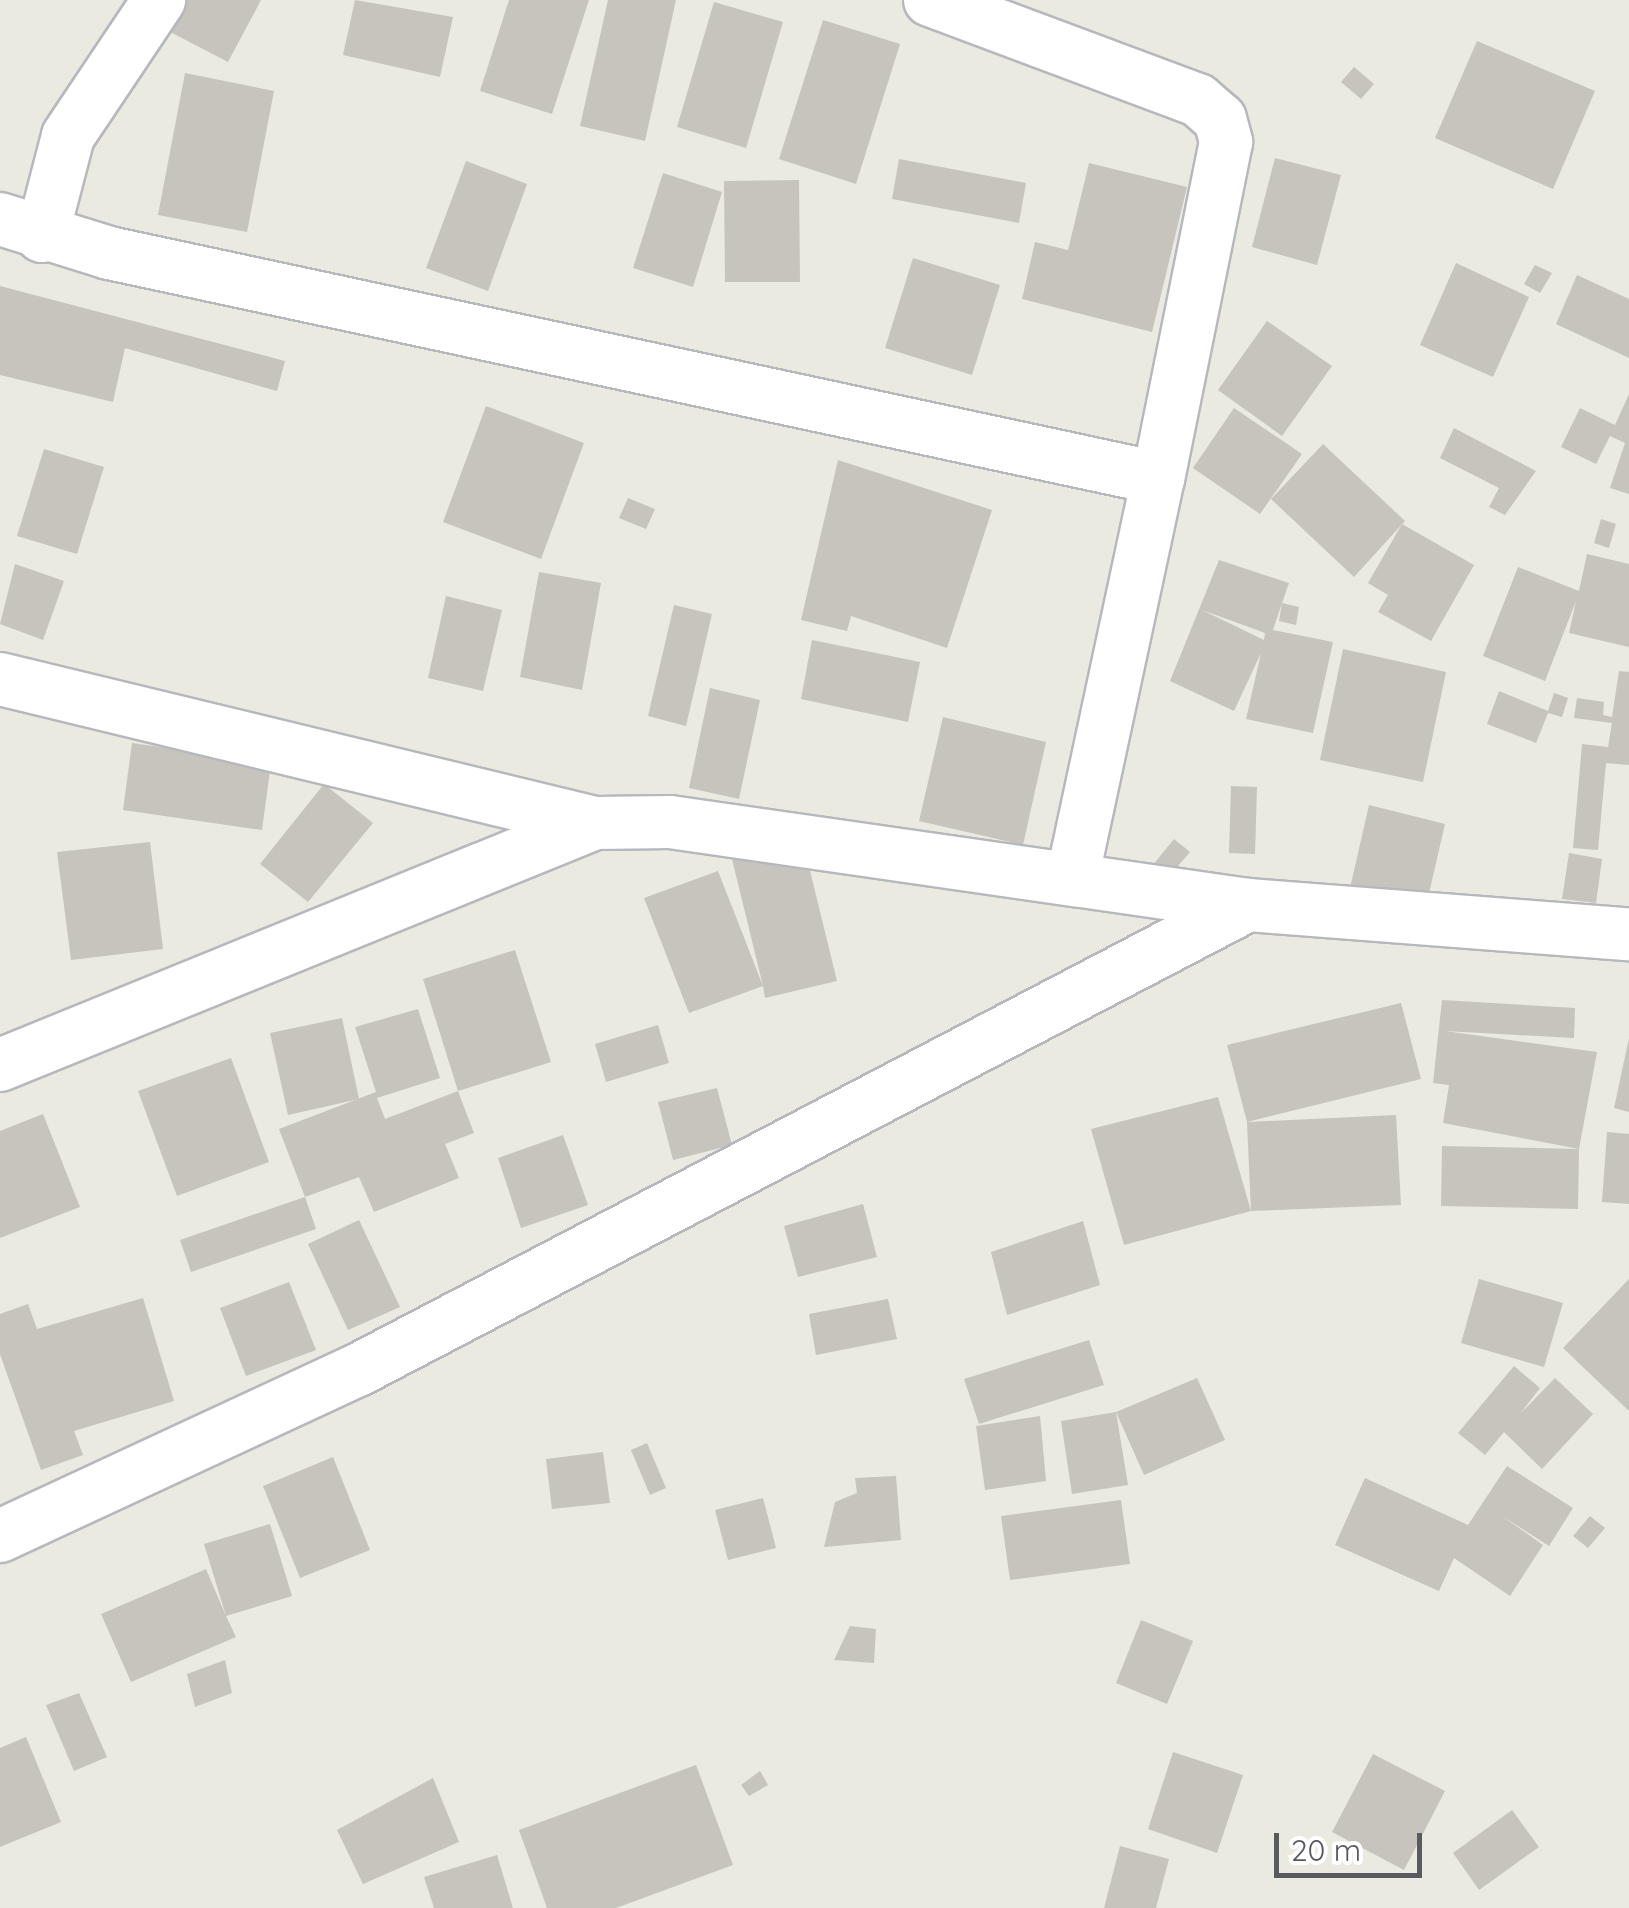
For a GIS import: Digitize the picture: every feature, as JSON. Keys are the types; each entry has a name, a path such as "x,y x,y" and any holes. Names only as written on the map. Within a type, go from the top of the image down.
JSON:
{"street":[{"path":"160,0 68,136 21,227 1158,478"},
{"path":"930,0 1198,100 1220,120 1226,142 1072,878"},
{"path":"0,680 595,823 670,822 1248,905 1629,934"},
{"path":"0,1065 595,823"},
{"path":"3,1528 358,1370 1248,905"}],"building":[{"path":"161,0 261,0 228,62 149,21"},
{"path":"355,0 453,17 440,77 343,55"},
{"path":"509,0 589,0 552,114 480,91"},
{"path":"608,0 676,0 645,141 580,126"},
{"path":"714,2 783,22 746,148 677,127"},
{"path":"823,20 900,44 856,184 779,159"},
{"path":"1477,41 1595,91 1553,189 1435,138"},
{"path":"1354,67 1374,84 1361,99 1341,82"},
{"path":"185,73 274,91 247,232 158,215"},
{"path":"1275,158 1341,175 1317,265 1252,247"},
{"path":"899,159 1026,183 1019,223 892,199"},
{"path":"466,161 527,184 488,291 426,268"},
{"path":"1089,163 1187,187 1152,332 1022,299 1035,242 1068,250"},
{"path":"663,173 722,192 693,287 633,268"},
{"path":"799,180 800,282 725,282 724,181"},
{"path":"913,258 1000,285 972,375 885,348"},
{"path":"1456,263 1529,297 1493,377 1420,345"},
{"path":"1535,265 1552,273 1540,293 1524,284"},
{"path":"1577,275 1629,299 1629,358 1556,324"},
{"path":"0,286 285,361 277,391 125,348 113,402 0,375"},
{"path":"1267,321 1332,366 1282,436 1218,390"},
{"path":"1629,394 1629,494 1610,488 1625,443 1610,436 1596,464 1561,447 1580,408 1615,425"},
{"path":"486,406 584,443 541,559 443,522"},
{"path":"1234,408 1302,454 1260,514 1193,468"},
{"path":"1454,428 1536,471 1505,515 1489,507 1499,488 1440,458"},
{"path":"1323,444 1405,521 1354,577 1271,499"},
{"path":"44,449 104,467 77,554 17,536"},
{"path":"838,460 992,510 947,648 851,616 847,631 801,620"},
{"path":"628,498 655,509 646,529 619,518"},
{"path":"1601,519 1616,524 1609,548 1594,543"},
{"path":"1402,524 1474,565 1431,641 1378,612 1388,595 1368,583"},
{"path":"1587,554 1629,564 1629,647 1569,633 1576,601 1545,681 1483,656 1518,567 1579,591"},
{"path":"1219,560 1289,583 1273,630 1333,642 1313,733 1246,719 1261,653 1234,711 1170,681","holes":["1202,610 1265,633 1264,640"]},
{"path":"15,564 64,581 43,640 0,624"},
{"path":"539,572 601,583 582,690 520,677"},
{"path":"446,596 502,610 483,691 428,678"},
{"path":"1282,603 1299,607 1296,625 1279,621"},
{"path":"674,605 712,614 686,726 648,716"},
{"path":"812,640 920,662 908,722 801,699"},
{"path":"1343,649 1446,672 1423,782 1320,760"},
{"path":"1619,671 1629,672 1629,765 1606,763 1598,850 1573,848 1582,744 1608,747 1612,723 1574,718 1577,698 1604,702 1603,715 1612,717"},
{"path":"710,688 760,700 739,799 689,788"},
{"path":"1499,691 1548,711 1554,693 1568,698 1562,717 1548,713 1536,743 1487,724"},
{"path":"943,717 1046,742 1023,845 919,821"},
{"path":"132,743 271,763 262,830 123,810"},
{"path":"324,784 373,823 308,902 260,864"},
{"path":"1231,786 1257,787 1255,854 1229,853"},
{"path":"1369,805 1445,824 1421,928 1345,910"},
{"path":"802,838 837,981 765,998 731,855"},
{"path":"1174,839 1190,852 1167,879 1152,866"},
{"path":"150,842 163,949 71,960 57,852"},
{"path":"1569,853 1602,859 1596,903 1562,899"},
{"path":"718,871 763,986 689,1013 644,898"},
{"path":"515,950 551,1062 458,1091 423,979"},
{"path":"1442,1000 1575,1008 1574,1038 1445,1031 1597,1052 1579,1149 1443,1123 1449,1085 1433,1083"},
{"path":"1401,1003 1421,1079 1247,1122 1227,1045"},
{"path":"418,1009 440,1078 377,1098 385,1119 458,1091 474,1133 445,1144 459,1178 374,1212 359,1177 305,1197 279,1129 376,1092 355,1027"},
{"path":"342,1018 359,1099 288,1115 270,1033"},
{"path":"658,1025 669,1063 606,1082 595,1044"},
{"path":"1629,1038 1629,1112 1614,1108"},
{"path":"231,1058 269,1162 177,1196 138,1091"},
{"path":"717,1088 732,1145 673,1160 658,1102"},
{"path":"1218,1097 1251,1211 1124,1245 1091,1129"},
{"path":"43,1114 80,1207 0,1238 0,1131"},
{"path":"1396,1115 1401,1205 1251,1211 1247,1122"},
{"path":"1607,1132 1629,1134 1629,1204 1602,1202"},
{"path":"563,1135 588,1205 521,1228 498,1158"},
{"path":"1442,1146 1579,1149 1578,1209 1441,1206"},
{"path":"305,1197 316,1229 191,1272 180,1240"},
{"path":"863,1204 877,1257 798,1277 784,1226"},
{"path":"359,1220 400,1307 348,1330 308,1244"},
{"path":"1083,1221 1100,1285 1007,1315 991,1252"},
{"path":"1479,1279 1563,1303 1544,1367 1461,1343"},
{"path":"1629,1279 1629,1411 1563,1348"},
{"path":"289,1282 316,1350 246,1376 220,1308"},
{"path":"143,1298 174,1401 74,1431 83,1455 41,1470 0,1354 0,1314 28,1304 37,1329"},
{"path":"888,1299 897,1339 816,1355 809,1314"},
{"path":"1089,1340 1104,1385 979,1424 964,1379"},
{"path":"1514,1366 1540,1388 1520,1414 1555,1378 1593,1414 1542,1469 1504,1432 1485,1455 1458,1433"},
{"path":"1197,1378 1225,1440 1144,1475 1116,1412"},
{"path":"1116,1412 1128,1485 1072,1494 1061,1421"},
{"path":"1040,1416 1046,1481 985,1490 976,1426"},
{"path":"647,1443 666,1488 650,1495 631,1450"},
{"path":"603,1452 610,1503 552,1509 546,1459"},
{"path":"333,1457 370,1550 300,1578 263,1486"},
{"path":"1507,1466 1573,1508 1549,1546 1502,1516 1543,1545 1510,1596 1454,1558 1439,1591 1335,1545 1365,1478 1468,1525"},
{"path":"896,1476 901,1540 824,1547 835,1502 857,1493 855,1478"},
{"path":"763,1498 776,1548 728,1560 715,1510"},
{"path":"1121,1500 1130,1564 1010,1580 1001,1516"},
{"path":"1590,1516 1605,1528 1588,1548 1573,1536"},
{"path":"270,1524 292,1596 226,1616 204,1544"},
{"path":"206,1569 236,1637 131,1682 101,1614"},
{"path":"1141,1620 1193,1641 1167,1704 1116,1683"},
{"path":"850,1626 876,1629 874,1663 834,1660"},
{"path":"225,1660 232,1693 195,1707 187,1674"},
{"path":"79,1693 107,1757 74,1771 46,1705"},
{"path":"26,1737 61,1822 0,1847 0,1748"},
{"path":"1173,1752 1243,1775 1217,1853 1148,1829"},
{"path":"1373,1754 1445,1791 1404,1870 1332,1832"},
{"path":"696,1765 733,1865 616,1908 547,1908 519,1830"},
{"path":"760,1771 768,1785 749,1796 741,1785"},
{"path":"433,1778 459,1842 363,1884 337,1830"},
{"path":"1512,1810 1539,1847 1479,1890 1453,1853"},
{"path":"1120,1846 1169,1859 1156,1908 1104,1908"},
{"path":"497,1855 513,1908 434,1908 424,1877"}]}
